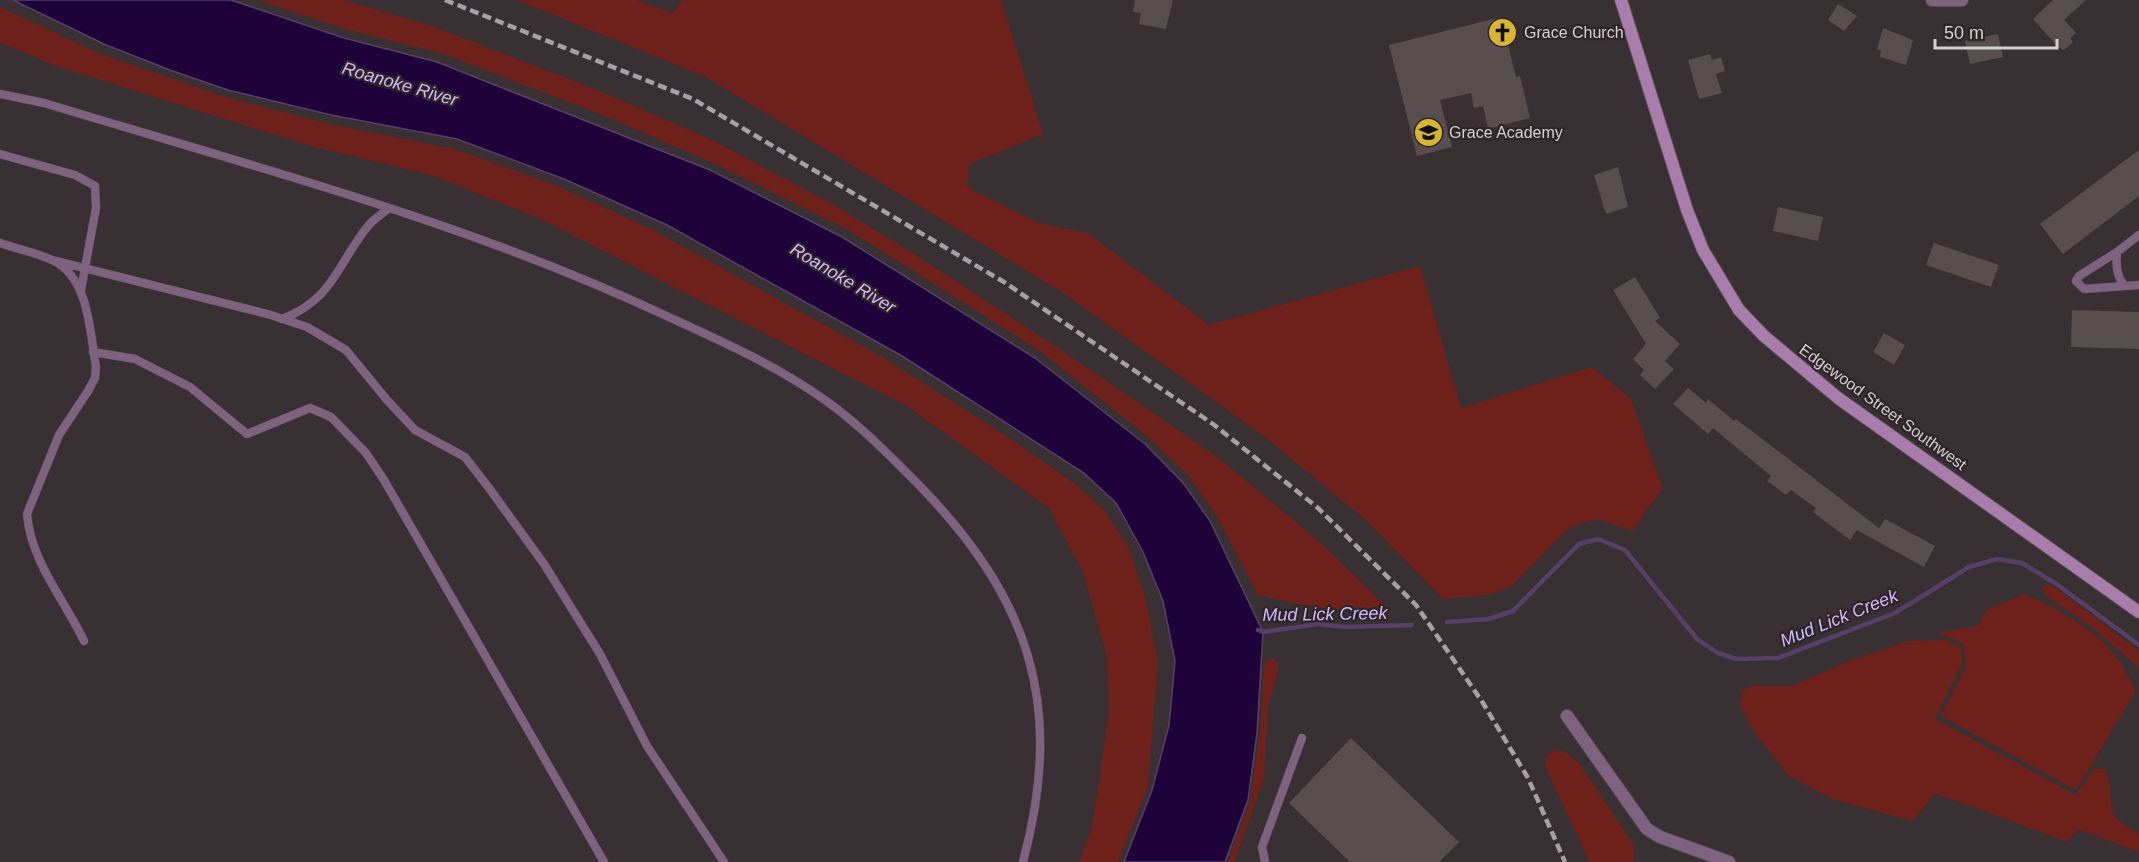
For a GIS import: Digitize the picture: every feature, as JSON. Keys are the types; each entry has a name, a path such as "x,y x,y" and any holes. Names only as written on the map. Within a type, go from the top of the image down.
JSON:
{"street":[{"name":"Edgewood Street Southwest","path":"1621,0 1687,210 1703,250 1739,310 1772,343 1838,398 2139,612"},
{"path":"1932,0 1962,0"},
{"path":"1567,716 1647,829 1660,837 1729,862"}],"lane":[{"path":"0,94 44,103 389,208 463,232 580,276 740,349 804,387 857,423 932,499 982,560 999,586 1023,640 1034,680 1041,743 1036,814 1023,862"},
{"path":"0,154 75,175 94,186 96,208 81,291 96,367 95,378 59,435 27,514 28,526 43,568 58,598 84,640"},
{"path":"282,319 303,311 321,296 369,225 389,208"},
{"path":"2139,235 2076,280 2084,289 2139,285"},
{"path":"0,243 52,260 282,319 307,327 346,351 415,429 465,457 544,564 600,654 647,746 724,862"},
{"path":"2117,252 2118,276 2125,286"},
{"path":"52,260 66,269 81,291"},
{"path":"93,352 135,359 190,387 247,434 310,408 331,417 366,453 384,480 604,862"},
{"path":"1265,862 1262,847 1302,738"}],"shaded area":[{"path":"257,0 344,0 432,26 600,91 714,141 834,205 908,250 1060,349 1219,458 1322,544 1385,605 1337,609 1258,595 1217,517 1190,477 1147,436 1040,351 847,229 713,163 605,116 441,53 345,29"},
{"path":"517,0 636,0 673,13 682,0 1001,0 1043,134 969,164 967,187 1039,223 1088,233 1209,325 1420,266 1461,408 1592,367 1631,399 1663,488 1632,531 1596,519 1570,527 1511,587 1488,595 1443,599 1367,521 1264,436 1062,292 706,77"},
{"path":"0,7 101,54 225,97 330,124 454,149 555,185 653,230 884,358 1008,437 1078,486 1105,511 1129,548 1147,604 1158,662 1148,787 1118,862 1079,862 1093,823 1109,711 1107,657 1083,572 1049,508 907,406 541,219 434,176 311,146 56,66 0,42"},
{"path":"2047,584 2059,590 2139,651 2139,668 2093,628 2046,596 2042,587"},
{"path":"2024,594 2061,612 2099,639 2120,662 2136,691 2076,790 1941,716 1966,666 1963,644 1948,636 1941,636 1941,632 1978,626 1986,610"},
{"path":"1947,640 1961,648 1962,664 1935,719 2076,795 2093,770 2104,768 2110,787 2113,811 2126,826 2139,833 2139,852 2078,829 2067,842 1935,793 1913,821 1832,799 1788,775 1753,730 1740,704 1742,691 1751,686 1792,686 1847,662 1908,641"},
{"path":"1274,658 1278,663 1278,672 1268,707 1264,779 1234,862 1228,862 1250,802 1260,732 1264,665 1268,659"},
{"path":"1554,750 1564,751 1579,763 1634,845 1634,862 1590,862 1546,769 1546,757"}],"water":[{"name":"Roanoke River","path":"13,0 231,0 344,38 437,62 710,170 842,237 1035,358 1145,444 1184,484 1210,521 1263,632 1257,733 1248,800 1225,862 1124,862 1152,790 1169,725 1175,661 1163,601 1143,552 1116,503 1084,473 902,356 667,225 564,179 457,139 331,115 228,90 106,45"}],"building":[{"path":"1135,0 1173,0 1166,29 1139,24 1141,13 1133,12"},
{"path":"2053,0 2086,0 2064,20 2076,33 2070,38 2073,42 2064,50 2059,48 2033,19"},
{"path":"1838,4 1857,16 1844,31 1828,20"},
{"path":"1501,17 1516,77 1520,76 1530,118 1488,129 1483,106 1474,108 1471,93 1440,100 1452,147 1417,156 1389,45"},
{"path":"1883,28 1913,40 1906,65 1880,57 1881,51 1877,49"},
{"path":"1998,34 2003,57 1970,64 1965,41"},
{"path":"1710,54 1712,60 1721,57 1725,71 1716,74 1722,93 1699,99 1688,60"},
{"path":"2139,150 2139,196 2063,254 2040,224"},
{"path":"1618,167 1628,207 1606,214 1594,175"},
{"path":"1778,207 1823,217 1818,241 1773,231"},
{"path":"1934,243 1999,265 1991,287 1926,265"},
{"path":"1635,277 1660,318 1655,321 1680,344 1665,361 1674,369 1655,389 1640,375 1644,370 1633,359 1646,344 1613,290"},
{"path":"2072,310 2139,312 2139,349 2071,347"},
{"path":"1884,333 1905,345 1894,365 1873,352"},
{"path":"1688,388 1706,403 1708,399 1734,421 1736,419 1879,528 1885,519 1935,546 1924,567 1857,530 1850,540 1813,512 1816,508 1791,490 1786,495 1767,481 1771,476 1713,428 1708,434 1673,404"},
{"path":"1351,738 1459,842 1439,862 1350,862 1289,803"}],"waterway":[{"name":"Mud Lick Creek","path":"1447,622 1489,619 1513,611 1579,544 1598,539 1625,550 1697,639 1718,653 1736,659 1778,658 1895,613 1969,567 1997,559 2022,563 2055,583 2139,645"},
{"name":"Mud Lick Creek","path":"1258,630 1263,632 1317,624 1345,627 1412,625"}],"railway":[{"path":"445,0 693,99 1004,282 1213,424 1318,508 1416,605 1483,703 1528,778 1565,862"}],"place":[{"name":"Grace Church","path":"1503,32"},
{"name":"Grace Academy","path":"1428,132"}]}
